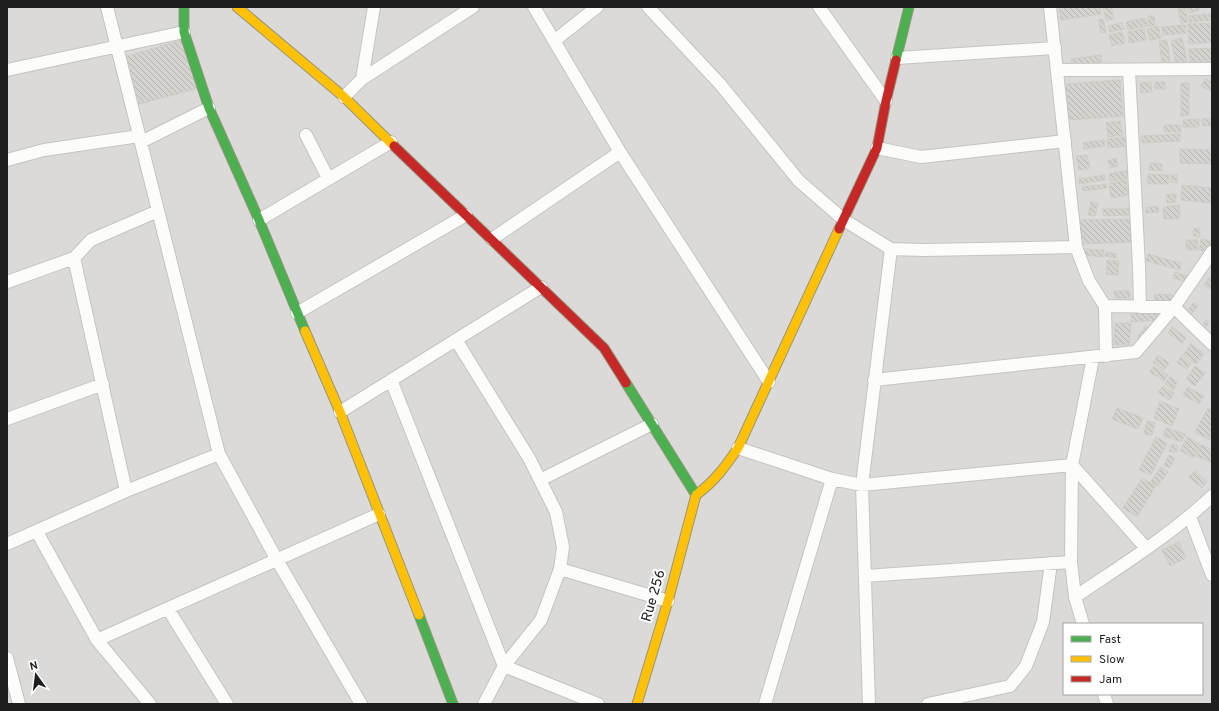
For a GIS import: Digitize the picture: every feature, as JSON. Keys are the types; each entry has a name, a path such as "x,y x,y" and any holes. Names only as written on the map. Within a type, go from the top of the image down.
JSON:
{"street":[{"path":"107,7 219,454 277,560 361,704"},
{"path":"184,7 184,32 209,108 259,220 340,412 378,514 453,704"},
{"path":"237,7 344,97 604,348 696,495 710,485 722,472 738,448 877,148 886,101 909,7"},
{"path":"362,79 375,7"},
{"path":"344,97 362,79 473,7"},
{"path":"534,7 620,152 769,382"},
{"path":"554,40 597,7"},
{"path":"648,7 720,84 799,181 844,220 891,248 923,250 1076,247"},
{"path":"819,7 886,101"},
{"path":"1050,7 1076,247 1089,281 1105,306 1106,356"},
{"path":"7,70 184,32"},
{"path":"897,58 1054,48"},
{"path":"1057,70 1212,69"},
{"path":"1129,70 1140,267 1140,307"},
{"path":"7,160 44,150 140,139 209,108"},
{"path":"306,135 328,178"},
{"path":"877,148 921,157 1065,141"},
{"path":"259,220 391,142"},
{"path":"492,239 620,152"},
{"path":"7,282 74,258 91,240 158,211"},
{"path":"297,313 466,215"},
{"path":"869,704 862,485 891,248"},
{"path":"874,380 1093,358 1136,352 1174,307 1212,252"},
{"path":"74,258 126,491"},
{"path":"340,412 541,287"},
{"path":"1105,306 1174,307 1212,344"},
{"path":"456,340 529,458 556,512 563,547 560,569 541,620 504,666 484,704"},
{"path":"1083,623 1075,596 1071,562 1072,465 1093,358"},
{"path":"391,380 504,666 598,704"},
{"path":"7,419 103,384"},
{"path":"540,480 652,424"},
{"path":"738,448 832,479 862,485 1072,465"},
{"path":"7,544 37,532 126,491 219,454"},
{"path":"1072,465 1146,548"},
{"path":"765,704 832,479"},
{"name":"Rue 256","path":"637,704 668,600 696,495"},
{"path":"1075,596 1190,517 1212,496"},
{"path":"97,640 378,514"},
{"path":"1190,517 1212,575"},
{"path":"37,532 97,640 150,704"},
{"path":"865,576 1071,562"},
{"path":"928,704 1010,686 1026,666 1043,622 1051,563"},
{"path":"560,569 668,600"},
{"path":"168,609 227,704"},
{"path":"7,658 19,704"}],"shaded area":[{"path":"7,7 1212,7 1212,704 7,704"}],"building":[{"path":"1059,7 1100,7 1101,14 1061,20"},
{"path":"1103,7 1111,7 1114,19 1106,20"},
{"path":"1187,7 1198,7 1199,10 1189,13"},
{"path":"1185,8 1188,22 1181,23 1178,9"},
{"path":"1212,14 1212,20 1190,22 1189,16"},
{"path":"1148,16 1154,16 1155,25 1148,26"},
{"path":"1145,18 1147,26 1128,30 1126,22"},
{"path":"1103,19 1106,32 1101,33 1098,20"},
{"path":"1122,23 1124,29 1110,32 1108,26"},
{"path":"1212,23 1212,42 1189,44 1188,24"},
{"path":"1185,25 1186,33 1163,35 1162,27"},
{"path":"1158,26 1161,38 1150,40 1147,29"},
{"path":"1144,29 1146,40 1129,43 1128,32"},
{"path":"1122,32 1125,43 1112,46 1109,35"},
{"path":"1182,38 1187,61 1176,64 1171,41"},
{"path":"182,40 199,88 136,105 127,56"},
{"path":"1167,40 1170,61 1162,62 1159,41"},
{"path":"1212,48 1212,61 1190,62 1189,49"},
{"path":"1101,55 1102,62 1072,66 1071,59"},
{"path":"1205,79 1212,82 1211,91 1201,86"},
{"path":"1120,80 1123,116 1069,120 1066,84"},
{"path":"1151,82 1152,92 1141,93 1140,83"},
{"path":"1155,82 1165,82 1165,89 1155,89"},
{"path":"1181,83 1189,83 1189,115 1181,116"},
{"path":"1212,118 1212,125 1203,126 1202,119"},
{"path":"1199,119 1199,127 1183,127 1183,120"},
{"path":"1120,121 1123,135 1108,137 1106,123"},
{"path":"1164,125 1181,125 1181,132 1164,132"},
{"path":"1180,134 1180,141 1142,143 1141,136"},
{"path":"1126,137 1127,146 1108,148 1107,139"},
{"path":"1104,140 1105,146 1084,149 1083,143"},
{"path":"1180,149 1212,150 1212,164 1180,163"},
{"path":"1087,155 1090,168 1079,170 1076,156"},
{"path":"1116,158 1118,166 1110,168 1108,161"},
{"path":"1150,163 1162,164 1162,171 1149,170"},
{"path":"1130,170 1132,178 1110,181 1109,174"},
{"path":"1148,174 1169,175 1168,184 1148,184"},
{"path":"1105,175 1105,180 1079,184 1079,179"},
{"path":"1171,175 1177,175 1177,183 1171,182"},
{"path":"1126,180 1128,195 1111,198 1109,184"},
{"path":"1106,184 1107,188 1083,191 1082,187"},
{"path":"1182,185 1212,188 1212,203 1181,200"},
{"path":"1176,194 1176,202 1167,203 1166,195"},
{"path":"1091,201 1098,203 1095,216 1088,215"},
{"path":"1179,205 1180,218 1164,219 1163,207"},
{"path":"1158,206 1159,212 1146,213 1146,208"},
{"path":"1103,209 1129,209 1129,215 1103,216"},
{"path":"1130,219 1131,242 1079,244 1078,220"},
{"path":"1194,228 1200,229 1200,237 1193,236"},
{"path":"1201,239 1212,241 1212,252 1199,250"},
{"path":"1186,240 1198,240 1197,250 1186,250"},
{"path":"1086,249 1104,250 1103,257 1085,255"},
{"path":"1106,252 1117,254 1117,258 1105,256"},
{"path":"1148,254 1181,263 1180,270 1146,261"},
{"path":"1107,260 1119,261 1118,275 1106,274"},
{"path":"1175,272 1193,278 1191,283 1173,278"},
{"path":"1212,274 1212,291 1204,284"},
{"path":"1114,291 1130,291 1130,298 1114,298"},
{"path":"1155,294 1172,295 1171,302 1155,301"},
{"path":"1193,303 1198,306 1191,315 1186,312"},
{"path":"1162,312 1162,320 1131,322 1131,313"},
{"path":"1206,320 1209,322 1205,329 1201,327"},
{"path":"1115,323 1131,323 1129,345 1114,345"},
{"path":"1146,326 1149,329 1140,341 1137,338"},
{"path":"1172,327 1186,338 1182,343 1168,333"},
{"path":"1191,344 1204,354 1196,364 1183,355"},
{"path":"1158,355 1169,363 1164,370 1153,362"},
{"path":"1181,357 1191,363 1187,369 1177,363"},
{"path":"1154,366 1168,375 1164,381 1150,372"},
{"path":"1195,366 1205,373 1195,386 1186,379"},
{"path":"1170,377 1178,382 1173,390 1165,384"},
{"path":"1163,386 1174,393 1170,400 1158,393"},
{"path":"1188,387 1204,396 1199,404 1183,395"},
{"path":"1160,401 1179,409 1172,426 1154,418"},
{"path":"1117,408 1143,418 1138,429 1112,419"},
{"path":"1208,408 1212,410 1212,441 1195,432"},
{"path":"1147,421 1155,423 1152,435 1144,434"},
{"path":"1166,428 1185,434 1182,442 1163,436"},
{"path":"1156,437 1167,443 1151,475 1139,470"},
{"path":"1187,437 1201,445 1194,458 1180,451"},
{"path":"1172,444 1178,446 1176,453 1169,451"},
{"path":"1202,445 1212,450 1212,463 1197,456"},
{"path":"1169,455 1175,458 1170,468 1164,465"},
{"path":"1161,467 1168,472 1158,486 1151,481"},
{"path":"1195,471 1207,482 1202,488 1189,477"},
{"path":"1142,478 1156,486 1137,517 1123,508"},
{"path":"1179,542 1186,558 1170,566 1162,550"}],"traffic: fast":[{"path":"184,7 184,32 209,108 259,220 305,331"},
{"path":"896,60 909,7"},
{"path":"626,383 696,495"},
{"path":"419,615 453,704"}],"traffic: slow":[{"path":"237,7 344,97 394,146"},
{"path":"696,495 719,473 738,448 839,229"},
{"path":"305,331 340,412 419,615"},
{"path":"637,704 668,601 696,495"}],"traffic: jam":[{"path":"839,229 877,148 896,60"},
{"path":"394,146 604,348 626,383"}]}
